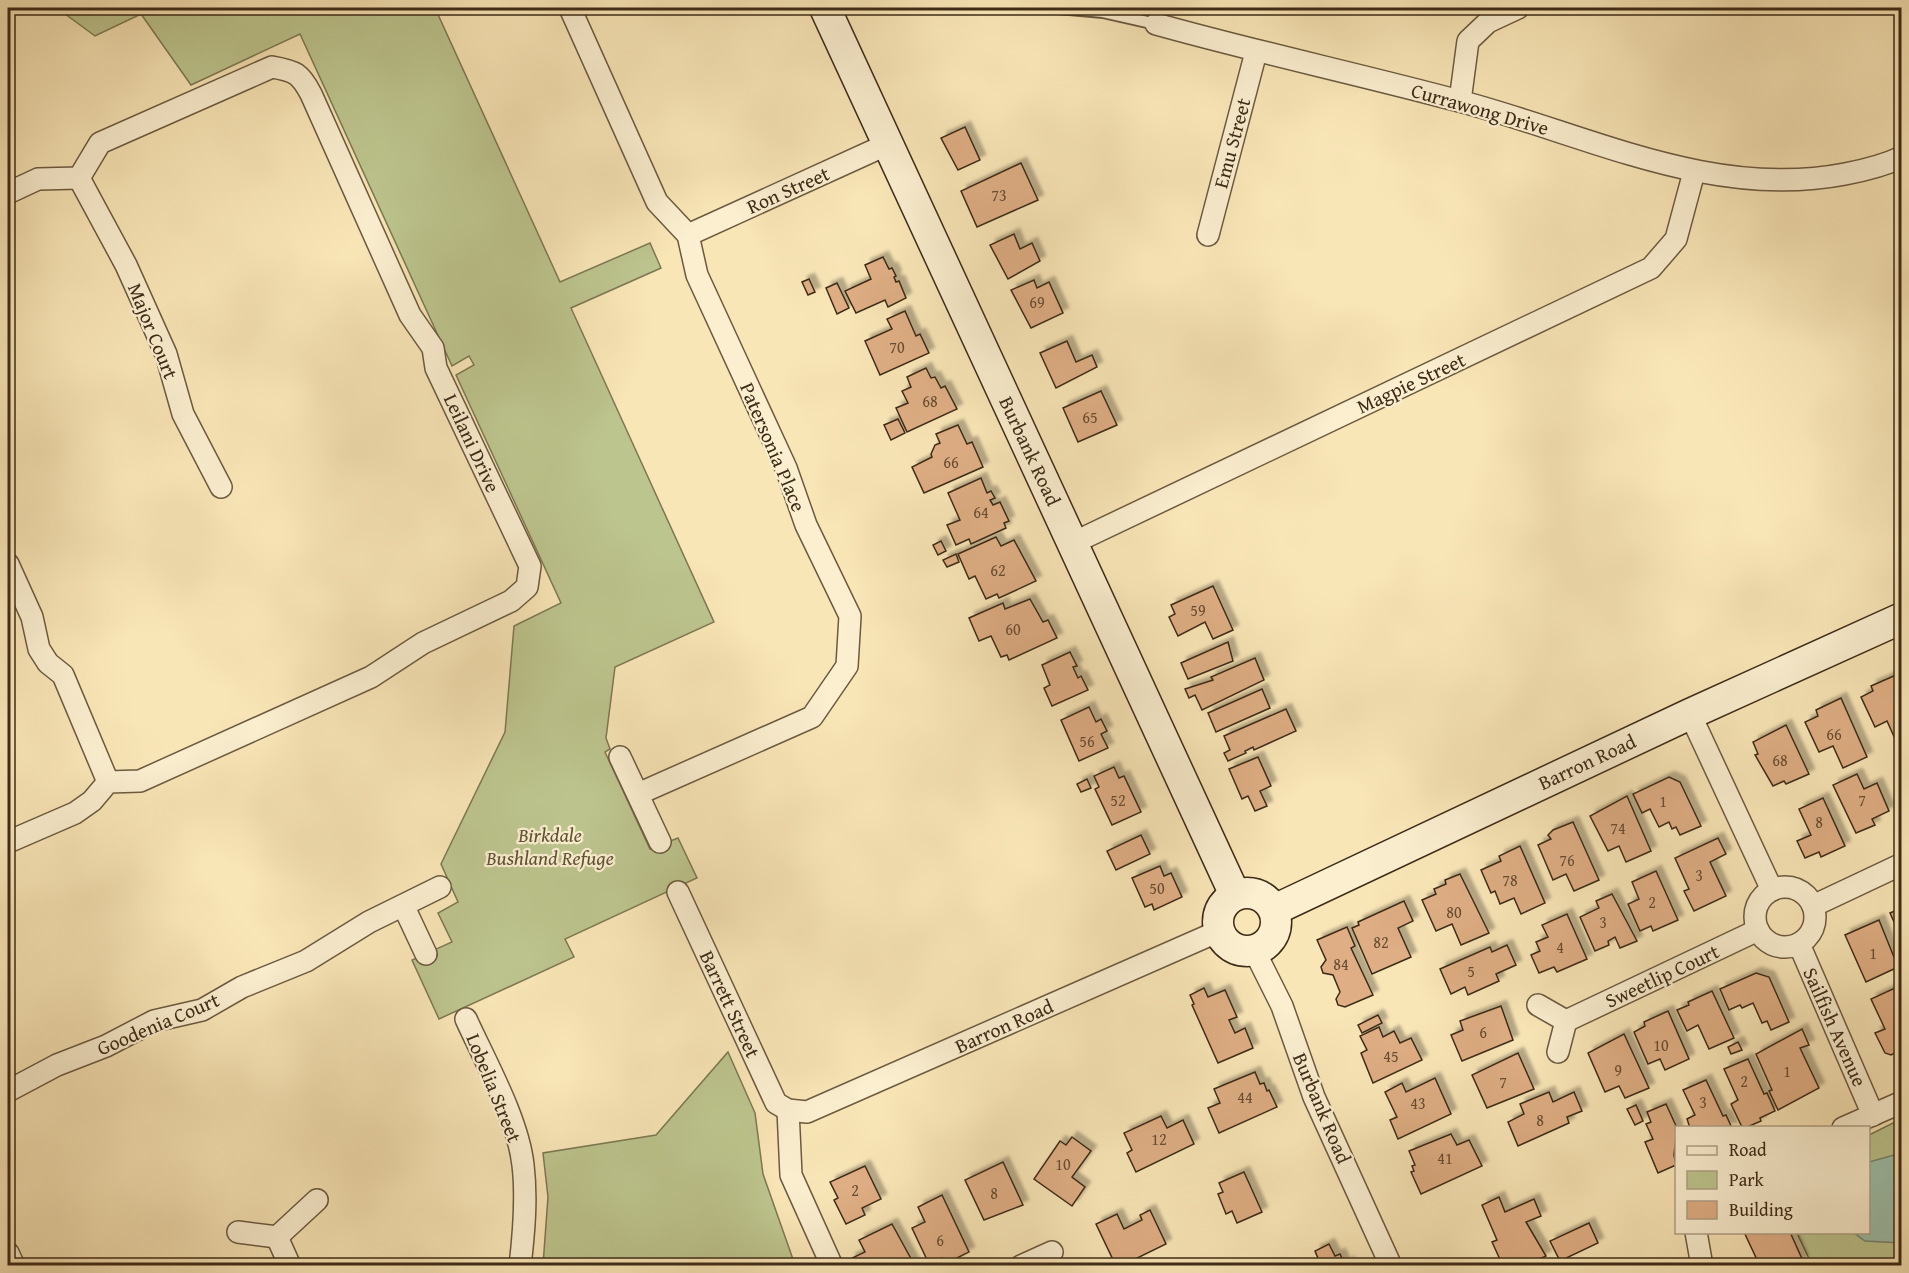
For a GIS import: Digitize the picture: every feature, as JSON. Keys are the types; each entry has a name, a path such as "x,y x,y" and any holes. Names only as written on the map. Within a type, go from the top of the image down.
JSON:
{"street":[{"path":"570,8 657,202 688,235"},
{"name":"Burbank Road","path":"825,8 1235,895"},
{"path":"1460,101 1468,41 1488,22 1518,8"},
{"name":"Currawong Drive","path":"1156,24 1256,52 1460,101 1694,172 1758,181 1819,179 1883,166 1902,157"},
{"name":"Emu Street","path":"1208,235 1256,52"},
{"name":"Leilani Drive","path":"79,178 100,142 272,66 293,70 303,79 410,315 433,348 436,368 530,566 526,587 511,601 423,643 372,677 140,781 108,782"},
{"name":"Ron Street","path":"688,235 888,144"},
{"name":"Magpie Street","path":"1073,543 1651,268 1676,239 1694,172"},
{"path":"8,193 38,179 79,178"},
{"name":"Major Court","path":"79,178 126,265 166,354 183,414 221,487"},
{"name":"Patersonia Place","path":"638,794 812,717 847,666 850,615 806,525 786,468 697,275 688,235"},
{"path":"8,564 32,617 39,649 48,663 63,675 108,782 92,801 75,813 8,843"},
{"name":"Barron Road","path":"1274,910 1690,714 1902,618"},
{"path":"1690,714 1772,890"},
{"path":"620,757 660,842"},
{"path":"1812,906 1902,864"},
{"path":"1782,887 1800,891 1812,906 1815,914 1811,932 1798,944 1775,946 1758,930 1755,911 1758,903 1772,890 1782,887"},
{"name":"Goodenia Court","path":"8,1091 57,1065 106,1046 154,1021 202,1010 242,987 306,961 369,921 404,907 440,888"},
{"name":"Barrett Street","path":"678,892 776,1103 788,1110"},
{"path":"1244,892 1262,897 1274,910 1276,918 1273,935 1268,942 1254,950 1237,949 1229,945 1220,931 1219,914 1222,906 1235,895 1244,892"},
{"path":"404,907 426,954"},
{"name":"Sweetlip Court","path":"1566,1021 1758,930"},
{"name":"Barron Road","path":"788,1110 807,1113 1220,931"},
{"name":"Sailfish Avenue","path":"1798,944 1873,1114"},
{"name":"Burbank Road","path":"1254,950 1282,1006 1314,1097 1391,1266"},
{"path":"1538,1005 1566,1021 1558,1052"},
{"name":"Lobelia Street","path":"466,1019 508,1111 523,1163 525,1227 520,1266"},
{"path":"1847,1126 1902,1102"},
{"path":"788,1110 791,1175 832,1266"},
{"path":"277,1237 317,1200"},
{"path":"238,1232 277,1237"},
{"path":"1696,1234 1702,1266"},
{"path":"277,1237 290,1266"},
{"path":"1021,1266 1052,1252"},
{"path":"8,1253 14,1266"}],"lane":[{"name":"Currawong Drive","path":"1058,8 1103,12 1156,24"}],"green space":[{"name":"Birkdale Bushland Refuge","path":"57,8 435,8 560,282 650,243 661,268 571,308 714,622 615,667 606,738 610,749 605,752 650,849 678,838 697,878 565,939 574,957 439,1019 412,960 452,942 438,913 458,902 441,864 505,732 514,626 561,603 456,375 474,365 469,356 452,366 300,34 191,85 141,14 95,36"},
{"path":"728,1052 755,1113 763,1174 795,1265 543,1265 548,1197 543,1153 656,1135"},
{"path":"1901,1119 1901,1265 1812,1265 1797,1234 1870,1234 1870,1134"}],"shaded area":[{"path":"1901,1153 1901,1243 1865,1241 1855,1234 1870,1234 1870,1162"}],"building":[{"path":"965,127 980,160 958,170 941,138"},
{"path":"1021,163 1038,200 977,227 961,191"},
{"path":"1014,234 1020,249 1032,243 1040,261 1008,279 990,245"},
{"path":"883,257 889,269 892,268 896,282 899,281 906,298 888,307 885,300 856,313 845,291 871,279 865,265"},
{"path":"809,279 815,292 808,295 802,282"},
{"path":"1034,280 1037,288 1049,282 1063,313 1031,328 1011,290"},
{"path":"837,283 849,308 837,314 826,288"},
{"path":"905,311 916,336 920,334 929,353 880,375 865,341 892,329 887,319"},
{"path":"1067,341 1076,362 1092,355 1097,367 1056,388 1040,353"},
{"path":"926,368 931,378 935,377 941,388 945,386 957,409 907,432 896,408 908,403 902,391 911,387 907,377"},
{"path":"1101,391 1117,425 1078,442 1063,408"},
{"path":"898,419 905,433 891,440 884,425"},
{"path":"958,425 967,444 972,442 983,467 924,493 912,467 932,457 935,445 940,443 936,434"},
{"path":"981,478 987,493 991,491 995,498 990,500 993,505 1000,502 1009,521 1004,523 1006,528 971,544 969,539 956,545 947,525 960,520 948,493"},
{"path":"996,537 1001,546 1014,540 1036,581 999,598 997,594 986,599 975,576 969,579 958,554"},
{"path":"941,541 946,551 938,555 933,545"},
{"path":"956,554 959,562 947,567 943,560"},
{"path":"1213,586 1233,630 1213,639 1205,622 1178,636 1169,617 1175,614 1171,605"},
{"path":"1030,599 1043,622 1048,620 1057,638 1009,660 1007,655 1001,657 991,636 979,641 969,618 1003,603 1005,609"},
{"path":"1228,642 1233,661 1188,679 1181,663"},
{"path":"1070,652 1077,666 1073,667 1078,678 1081,676 1088,690 1052,706 1044,688 1050,685 1042,665"},
{"path":"1255,658 1264,680 1202,710 1195,695 1189,698 1185,689 1213,680 1211,677"},
{"path":"1896,675 1902,687 1902,739 1896,741 1887,721 1875,727 1861,697 1873,691 1871,686"},
{"path":"1262,689 1270,708 1216,732 1208,713"},
{"path":"1841,698 1867,757 1843,768 1833,746 1819,752 1805,722 1818,716 1816,710"},
{"path":"1089,707 1096,722 1101,719 1107,731 1101,734 1108,748 1079,761 1061,720"},
{"path":"1286,709 1296,731 1254,750 1253,747 1245,751 1246,753 1228,761 1224,753 1230,750 1224,736"},
{"path":"1786,725 1809,774 1786,784 1784,781 1773,786 1755,755 1758,754 1753,742"},
{"path":"1258,757 1271,786 1260,791 1267,806 1255,811 1248,796 1242,799 1229,769"},
{"path":"1114,767 1119,778 1124,776 1141,812 1112,825 1095,789 1099,787 1094,776"},
{"path":"1857,774 1864,789 1877,783 1889,811 1872,819 1875,825 1856,833 1833,785"},
{"path":"1669,777 1680,782 1701,826 1680,835 1676,827 1672,829 1669,822 1659,827 1650,809 1642,813 1633,794"},
{"path":"1087,779 1091,788 1081,792 1077,784"},
{"path":"1627,796 1651,851 1626,862 1619,846 1608,851 1590,816"},
{"path":"1823,798 1845,846 1821,857 1819,852 1805,858 1797,841 1811,835 1799,809"},
{"path":"1573,822 1599,880 1574,891 1566,874 1553,880 1538,845 1551,839 1548,835 1553,830"},
{"path":"1141,835 1150,854 1116,870 1107,851"},
{"path":"1718,838 1726,854 1710,862 1726,896 1694,911 1684,891 1689,889 1675,858"},
{"path":"1520,846 1545,903 1521,914 1514,898 1500,904 1495,891 1491,893 1481,870 1501,861 1499,856"},
{"path":"1160,866 1164,876 1171,873 1182,897 1154,910 1152,904 1145,907 1132,878"},
{"path":"1656,871 1678,920 1653,931 1651,926 1640,931 1628,904 1639,899 1632,882"},
{"path":"1460,874 1489,933 1461,945 1452,924 1436,931 1422,900 1436,894 1434,889 1446,884 1445,880"},
{"path":"1612,894 1637,941 1620,948 1615,937 1608,941 1609,945 1595,951 1580,917 1599,908 1596,901"},
{"path":"1404,901 1413,921 1398,928 1411,957 1372,974 1352,928 1359,925 1358,922"},
{"path":"1902,908 1902,940 1890,913"},
{"path":"1567,914 1587,959 1557,972 1554,967 1539,973 1531,955 1540,951 1536,942 1548,937 1542,925"},
{"path":"1879,920 1898,967 1866,982 1845,935"},
{"path":"1347,927 1355,946 1351,948 1373,995 1345,1007 1338,1005 1336,999 1340,992 1333,975 1323,973 1321,967 1326,960 1317,940"},
{"path":"1507,945 1516,965 1496,974 1499,981 1468,995 1465,987 1451,994 1440,969 1490,947 1492,952"},
{"path":"1756,973 1769,977 1789,1022 1771,1030 1767,1021 1762,1023 1753,1003 1729,1010 1720,989"},
{"path":"1204,988 1208,997 1225,990 1237,1017 1229,1020 1235,1033 1245,1028 1253,1048 1218,1063 1192,1005 1194,1004 1190,995"},
{"path":"1895,988 1902,1003 1902,1045 1895,1048 1897,1052 1891,1055 1885,1053 1875,1033 1885,1029 1871,999"},
{"path":"1712,991 1734,1038 1709,1049 1698,1025 1687,1031 1677,1010"},
{"path":"1501,1006 1513,1040 1462,1061 1451,1035 1463,1030 1460,1021"},
{"path":"1668,1011 1689,1059 1665,1070 1660,1059 1648,1064 1634,1032 1645,1026 1644,1022"},
{"path":"1378,1015 1382,1023 1362,1033 1358,1025"},
{"path":"1379,1027 1383,1037 1394,1031 1400,1043 1411,1038 1422,1060 1373,1083 1361,1053 1367,1050 1360,1036"},
{"path":"1802,1029 1809,1045 1800,1048 1819,1088 1778,1110 1756,1054"},
{"path":"1624,1034 1649,1088 1625,1098 1619,1086 1605,1092 1588,1053"},
{"path":"1738,1042 1742,1050 1731,1054 1728,1047"},
{"path":"1518,1053 1534,1089 1487,1108 1472,1075"},
{"path":"1748,1059 1764,1094 1767,1093 1775,1111 1750,1126 1741,1125 1731,1104 1738,1100 1724,1069"},
{"path":"1255,1072 1260,1084 1264,1083 1267,1091 1269,1090 1277,1107 1219,1133 1208,1108 1220,1103 1214,1089"},
{"path":"1435,1078 1451,1114 1398,1139 1390,1120 1397,1117 1385,1092 1402,1083 1406,1092"},
{"path":"1706,1080 1723,1116 1726,1115 1731,1126 1689,1126 1687,1119 1695,1115 1683,1090"},
{"path":"1549,1092 1553,1102 1574,1092 1582,1111 1567,1117 1569,1123 1518,1146 1508,1122 1524,1114 1520,1104"},
{"path":"1666,1104 1676,1126 1675,1165 1658,1173 1645,1142 1653,1139 1646,1124 1651,1122 1647,1112"},
{"path":"1636,1105 1643,1121 1635,1125 1627,1109"},
{"path":"1161,1116 1167,1128 1183,1120 1194,1144 1136,1172 1127,1153 1132,1150 1124,1133"},
{"path":"1451,1134 1457,1145 1469,1140 1482,1166 1421,1194 1411,1172 1414,1171 1412,1166 1415,1165 1409,1151"},
{"path":"1072,1137 1091,1151 1072,1177 1085,1187 1072,1206 1034,1179 1060,1141 1066,1145"},
{"path":"1003,1162 1023,1205 984,1220 965,1180"},
{"path":"865,1166 881,1199 862,1208 865,1215 846,1224 834,1200 838,1198 830,1182"},
{"path":"1244,1172 1262,1212 1237,1223 1232,1211 1226,1214 1218,1194 1223,1192 1219,1183"},
{"path":"942,1195 969,1252 951,1261 949,1259 943,1261 942,1258 929,1264 912,1228 925,1222 918,1207"},
{"path":"1499,1197 1505,1212 1534,1199 1541,1216 1526,1222 1546,1256 1525,1266 1503,1266 1492,1242 1497,1240 1482,1205"},
{"path":"1150,1210 1166,1244 1121,1266 1116,1266 1096,1224 1117,1214 1124,1229 1142,1220 1140,1215"},
{"path":"1589,1223 1598,1243 1560,1261 1550,1241"},
{"path":"892,1224 915,1266 853,1266 850,1259 865,1252 859,1240"},
{"path":"1745,1234 1791,1234 1803,1261 1793,1266 1791,1263 1767,1266 1765,1261 1759,1264"},
{"path":"1329,1244 1335,1256 1340,1254 1345,1265 1349,1262 1351,1266 1315,1266 1320,1263 1315,1251"}]}
